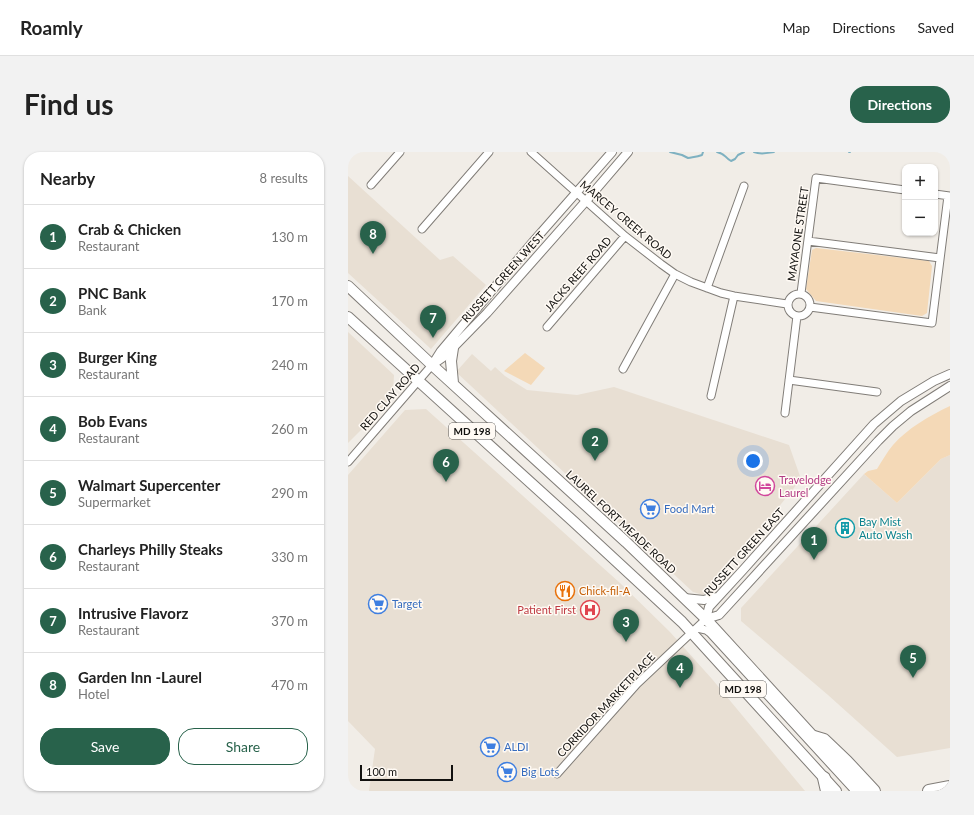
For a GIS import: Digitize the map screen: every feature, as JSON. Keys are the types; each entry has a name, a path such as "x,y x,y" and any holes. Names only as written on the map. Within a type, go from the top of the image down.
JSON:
{"highway":[{"path":"814,737 824,740 874,791"},
{"path":"824,778 827,791"},
{"path":"928,791 950,788"}],"main road":[{"name":"LAUREL FORT MEADE ROAD","path":"348,286 602,520 706,619 863,791"},
{"name":"MD 198","path":"348,317 682,622 694,630 836,791"},
{"path":"452,348 451,361 453,383"}],"street":[{"path":"371,185 400,152"},
{"path":"422,229 489,152"},
{"name":"MARCEY CREEK ROAD","path":"531,152 625,236 675,274 707,288 734,296 787,304"},
{"name":"RUSSETT GREEN WEST","path":"432,365 441,351 532,243 612,152"},
{"name":"RUSSETT GREEN WEST","path":"432,365 445,356 513,284 628,152"},
{"name":"MAYAONE STREET","path":"801,293 816,178 902,190"},
{"path":"707,288 744,186"},
{"path":"810,307 932,323 949,196 938,194"},
{"name":"JACKS REEF ROAD","path":"547,327 625,236"},
{"path":"808,241 940,258"},
{"path":"623,369 675,274"},
{"path":"801,293 804,294 809,300 810,307 804,315 797,316 791,313 787,304 793,294 801,293"},
{"path":"711,396 734,296"},
{"path":"785,413 797,316"},
{"name":"RED CLAY ROAD","path":"348,462 432,365"},
{"name":"RUSSETT GREEN EAST","path":"706,619 708,607 874,424 901,401 934,381 950,374"},
{"path":"789,380 877,392"},
{"path":"706,619 719,615 893,426 911,411 950,386"},
{"path":"684,598 704,600 718,597"},
{"name":"CORRIDOR MARKETPLACE","path":"557,774 638,684 706,619"},
{"path":"694,630 706,630 710,633 855,791"}],"shaded area":[{"path":"348,176 440,260 453,256 486,285 431,349 348,273"},
{"path":"816,248 929,261 932,266 927,313 922,316 816,301 806,289 812,250"},
{"path":"348,332 394,375 393,394 380,411 348,443"},
{"path":"525,353 545,368 531,385 504,371"},
{"path":"472,354 491,371 495,367 505,376 527,390 577,395 614,387 789,445 801,479 750,543 703,595 693,592 456,372"},
{"path":"950,406 950,455 941,459 897,503 864,474 868,471 877,469 891,448 905,433 927,418"},
{"path":"426,409 620,583 670,632 712,679 805,791 369,791 375,749 348,721 348,475 405,410"},
{"path":"950,455 950,748 897,757 828,695 741,621 741,608 864,474 897,503 941,459"}],"waterway":[{"path":"670,152 688,158 697,157 702,155 703,152"},
{"path":"717,152 724,155 731,161 744,152"},
{"path":"754,152 762,154 774,152"}],"place":[{"name":"Garden Inn -Laurel","path":"373,254"},
{"name":"Intrusive Flavorz","path":"433,338"},
{"name":"PNC Bank","path":"595,461"},
{"name":"Charleys Philly Steaks","path":"446,482"},
{"name":"Travelodge Laurel","path":"765,486"},
{"name":"Food Mart","path":"650,509"},
{"name":"Bay Mist Auto Wash","path":"845,528"},
{"name":"Crab & Chicken","path":"814,560"},
{"name":"Chick-fil-A","path":"565,591"},
{"name":"Target","path":"378,604"},
{"name":"Patient First","path":"590,610"},
{"name":"Burger King","path":"626,642"},
{"name":"Walmart Supercenter","path":"913,678"},
{"name":"Bob Evans","path":"680,688"},
{"name":"ALDI","path":"490,747"},
{"name":"Big Lots","path":"507,772"}]}
